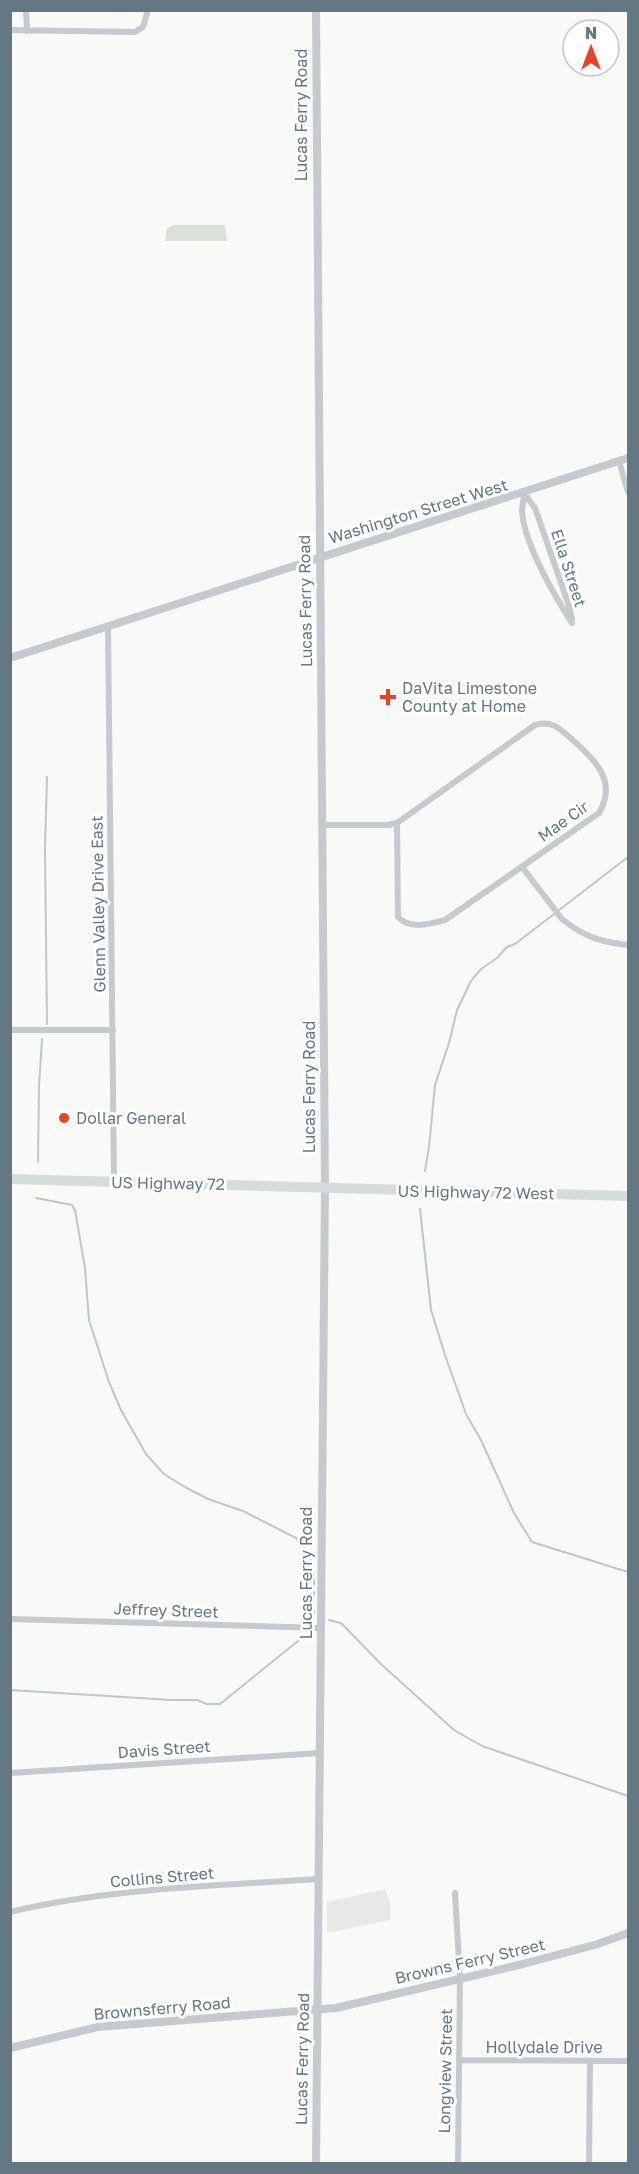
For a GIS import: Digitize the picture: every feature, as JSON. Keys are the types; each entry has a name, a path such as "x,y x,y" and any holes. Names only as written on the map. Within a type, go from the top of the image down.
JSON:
{"highway":[{"name":"US Highway 72","path":"10,1179 324,1188"},
{"name":"US Highway 72 West","path":"324,1188 628,1196"}],"street":[{"path":"26,10 27,31"},
{"path":"10,30 135,32 143,27 148,10"},
{"name":"Lucas Ferry Road","path":"316,10 324,1188 316,2163"},
{"name":"Washington Street West","path":"10,658 628,458"},
{"path":"619,461 628,492"},
{"name":"Ella Street","path":"524,493 535,508 568,603 572,623 536,557 522,512 524,493"},
{"name":"Glenn Valley Drive East","path":"108,626 114,1182"},
{"name":"Mae Cir","path":"548,722 557,726 597,762 606,795 599,813 445,920 430,924 411,925 403,923 398,916 397,823 535,725 548,722"},
{"path":"323,825 397,823"},
{"path":"522,867 560,916 582,934 611,943 628,945"},
{"path":"10,1030 113,1030"},
{"name":"Jeffrey Street","path":"10,1619 321,1628"},
{"name":"Davis Street","path":"10,1773 320,1753"},
{"name":"Collins Street","path":"10,1912 43,1904 109,1894 318,1879"},
{"name":"Longview Street","path":"455,1893 460,1978 458,2163"},
{"name":"Browns Ferry Street","path":"317,2011 523,1964 598,1944 628,1933"},
{"name":"Brownsferry Road","path":"10,2048 98,2027 317,2011"},
{"name":"Hollydale Drive","path":"459,2060 628,2061"},
{"path":"589,2163 590,2061"}],"shaded area":[{"path":"173,225 225,225 227,241 165,241 166,230"},
{"path":"385,1889 390,1903 390,1920 327,1933 327,1902"}],"waterway":[{"path":"47,777 45,849 47,1024"},
{"path":"425,1171 435,1085 457,1010 471,981 481,969 497,958 507,947 515,944 628,857"},
{"path":"38,1162 42,1039"},
{"path":"36,1198 72,1205 75,1210 85,1268 89,1320 109,1382 121,1410 146,1454 164,1474 185,1487 208,1499 243,1511 296,1538 310,1554 314,1571 314,1616"},
{"path":"420,1209 431,1310 466,1414 481,1440 514,1513 532,1542 628,1572"},
{"path":"329,1620 341,1623 382,1665 454,1730 482,1746 628,1796"},
{"path":"10,1690 197,1700 207,1704 220,1704 303,1637"}],"place":[{"name":"DaVita Limestone County at Home","path":"388,697"},
{"name":"Dollar General","path":"64,1118"}]}
